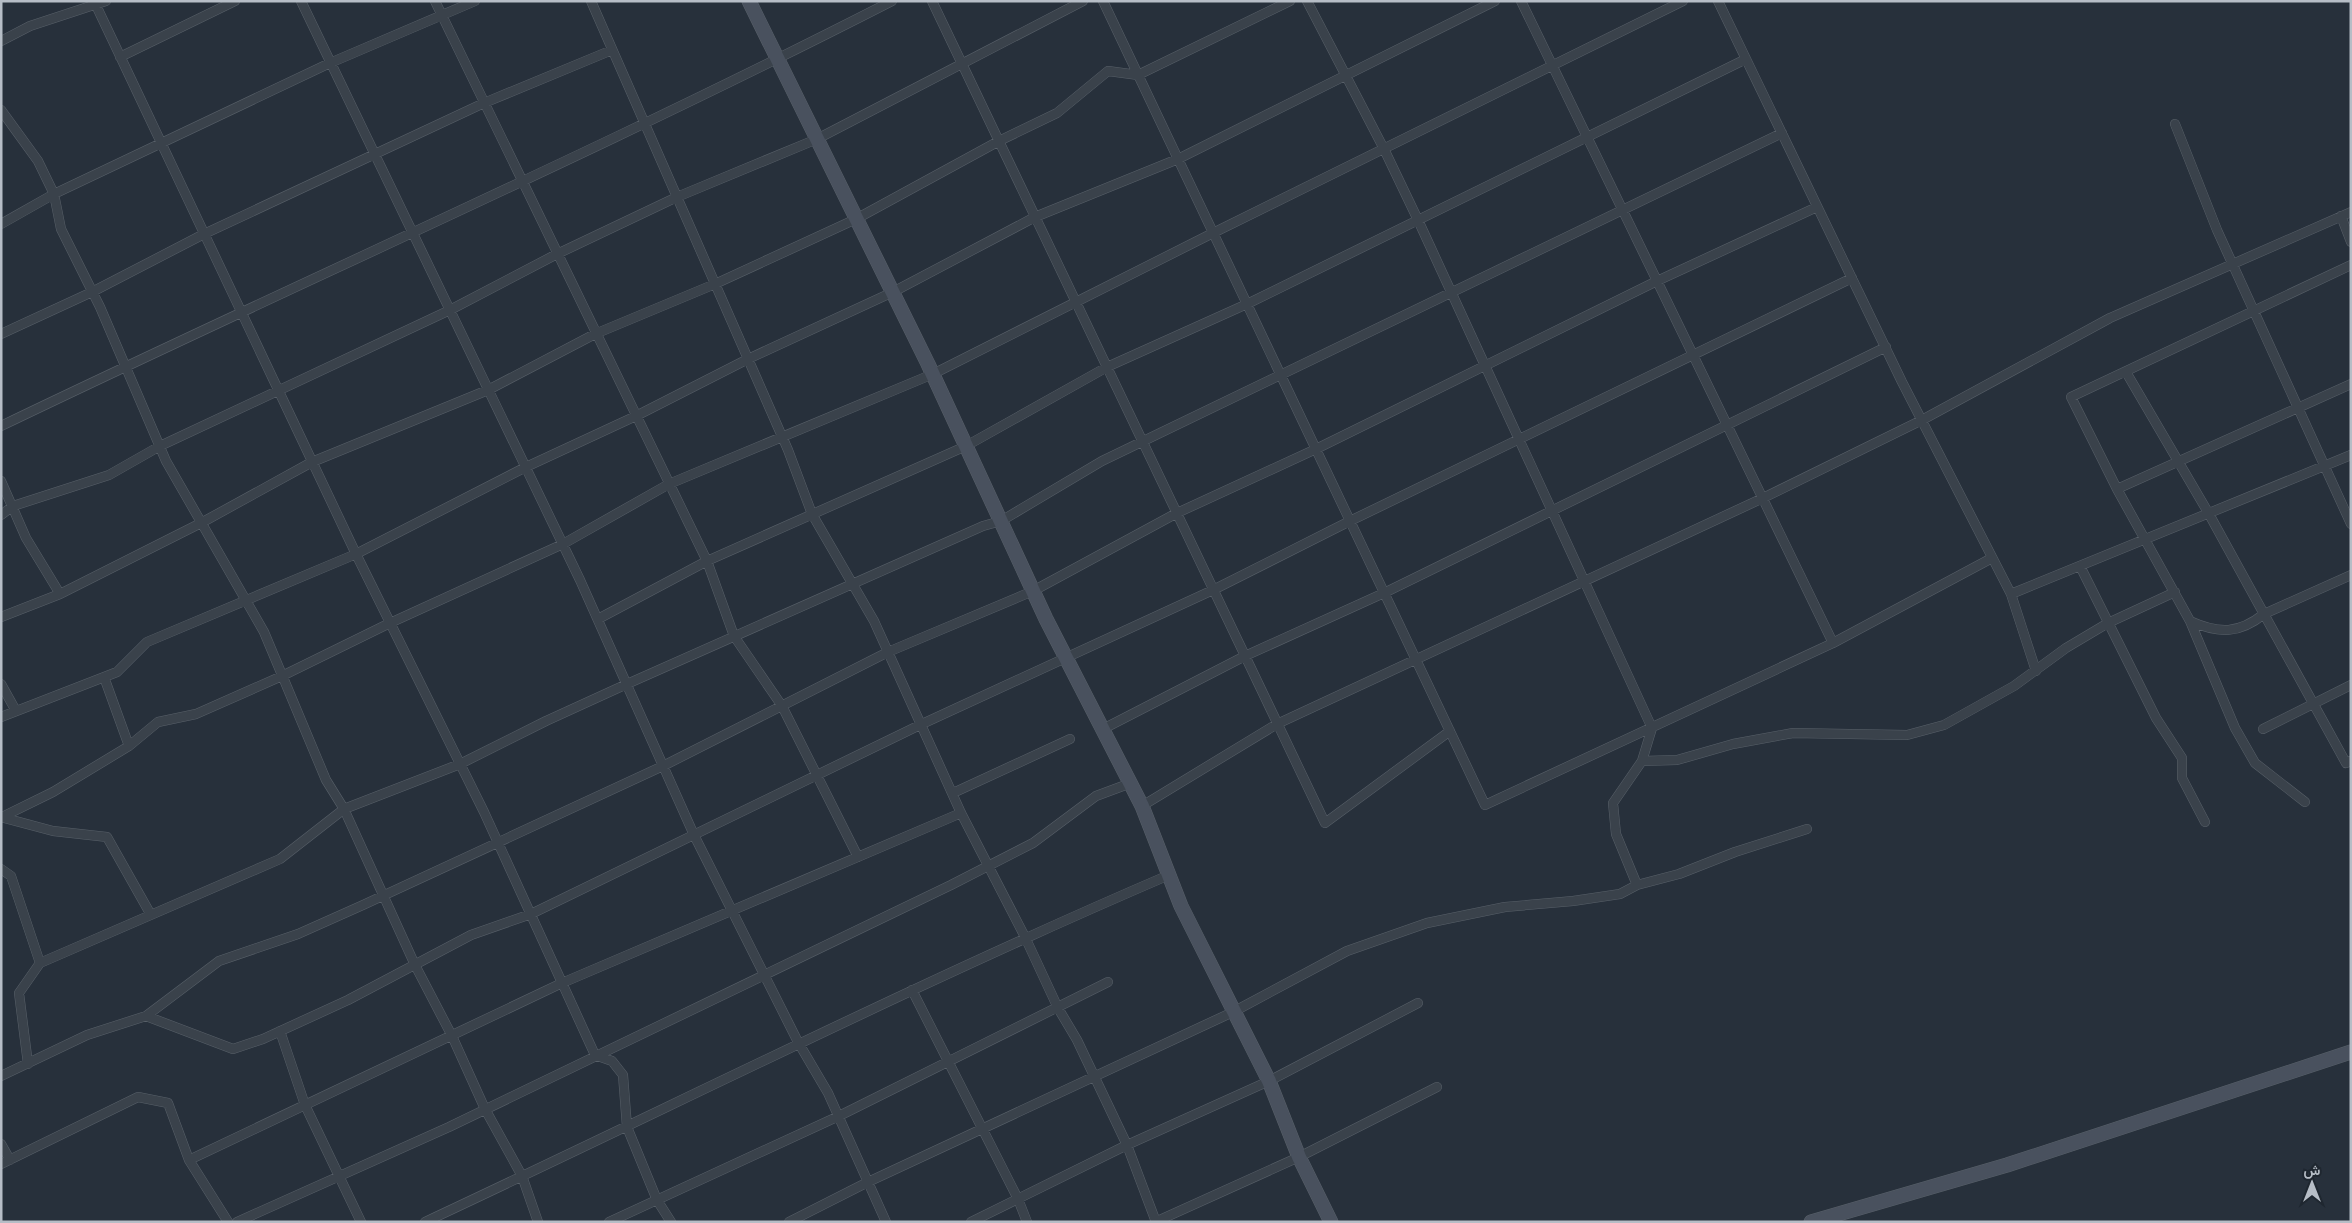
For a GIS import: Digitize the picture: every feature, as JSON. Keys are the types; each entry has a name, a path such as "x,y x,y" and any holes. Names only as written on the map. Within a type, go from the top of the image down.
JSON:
{"street":[{"path":"1,41 30,26 106,1"},
{"path":"120,57 235,1"},
{"path":"301,1 563,544 694,835 798,1042 828,1093 886,1222"},
{"path":"435,1 707,562 734,636 782,706 858,857"},
{"path":"1,224 54,194 330,63 475,1"},
{"path":"591,1 782,435 812,514 852,583 888,652 961,814 1025,937 1058,1008 1077,1040 1127,1145 1155,1222 1299,1157 1437,1087"},
{"path":"749,1 933,374 1033,591 1142,806 1169,875 1233,1012 1270,1082 1299,1157 1331,1222"},
{"path":"1,426 125,366 242,314 522,183 644,122 778,59 892,1"},
{"path":"932,1 1325,823 1450,731"},
{"path":"1,515 13,506 109,475 160,446 450,310 557,254 677,197 817,139 1083,1"},
{"path":"1102,1 1485,805 1833,643 1992,558"},
{"path":"1,617 60,594 202,523 312,462 488,390 595,334 715,284 856,219 999,141 1057,113 1108,71 1138,75 1290,1"},
{"path":"1306,1 1384,149 1418,220 1652,728 1642,761 1613,802 1616,834 1637,885"},
{"path":"1,717 117,672 147,642 356,554 526,467 636,416 748,359 893,292 1035,217 1178,159 1495,1"},
{"path":"1522,1 1833,643"},
{"path":"2,817 53,792 129,746 158,722 196,714 282,676 563,544 669,484 782,435 933,374 1076,301 1683,1"},
{"path":"1718,1 1922,420 2011,594 2036,671"},
{"path":"95,4 356,554 498,842 595,1055 612,1061 623,1075 627,1127 657,1200 671,1222"},
{"path":"1,334 92,292 204,234 375,156 484,103 612,50"},
{"path":"598,620 707,562 966,446 1107,367 1247,304 1746,59"},
{"path":"1,110 38,161 54,194 61,229 92,292 160,446 264,632 326,780 344,809 415,965 452,1036 485,1109 522,1176 538,1222"},
{"path":"2175,124 2232,264 2351,524"},
{"path":"28,1064 19,993 40,963 280,860 344,809 460,764 546,721 627,684 852,583 983,526 1001,521 1102,461 1782,133"},
{"path":"1,1076 87,1035 146,1016 219,961 298,934 663,766 888,652 1033,591 1177,513 1316,450 1657,281 1818,207"},
{"path":"1142,806 1277,724 1763,498 1922,420 2110,318 2351,212"},
{"path":"2340,216 2351,242"},
{"path":"2305,802 2255,763 2235,728 2190,621 2118,489 2071,397 2351,265"},
{"path":"146,1016 233,1049 280,1031 348,1000 471,935 531,914 922,724 1067,659 1213,590 1350,521 1852,278"},
{"path":"1103,729 1245,656 1384,593 1886,347"},
{"path":"2126,372 2210,514 2315,703 2346,763 2351,761"},
{"path":"2118,489 2351,384"},
{"path":"2011,594 2351,456"},
{"path":"1,481 26,538 60,594"},
{"path":"2080,566 2156,718 2182,758 2182,778 2205,822"},
{"path":"2190,621 2211,631 2234,630 2250,625 2264,614 2351,575"},
{"path":"1642,761 1677,760 1733,744 1793,733 1907,735 1944,725 2036,671 2066,648 2108,623 2175,592"},
{"path":"104,677 129,746"},
{"path":"1,684 16,711"},
{"path":"2263,729 2351,685"},
{"path":"953,793 1070,739"},
{"path":"237,1222 485,1109 987,866 1033,843 1096,796 1130,783"},
{"path":"189,1160 562,983 961,814"},
{"path":"2,817 53,831 107,837 151,915"},
{"path":"789,1222 868,1182 1233,1012 1347,951 1427,923 1505,907 1573,901 1620,894 1637,885 1678,874 1735,852 1807,829"},
{"path":"1,869 11,876 40,963"},
{"path":"425,1222 627,1127 798,1042 1025,937 1169,875"},
{"path":"609,1222 839,1116 1108,982"},
{"path":"912,990 981,1130 1018,1199 1026,1222"},
{"path":"971,1222 1127,1145 1270,1082 1418,1003"},
{"path":"280,1031 305,1105 361,1222"},
{"path":"1811,1222 2007,1165 2351,1052"},
{"path":"1,1144 5,1162 138,1097 168,1103 189,1160 228,1222"}]}
